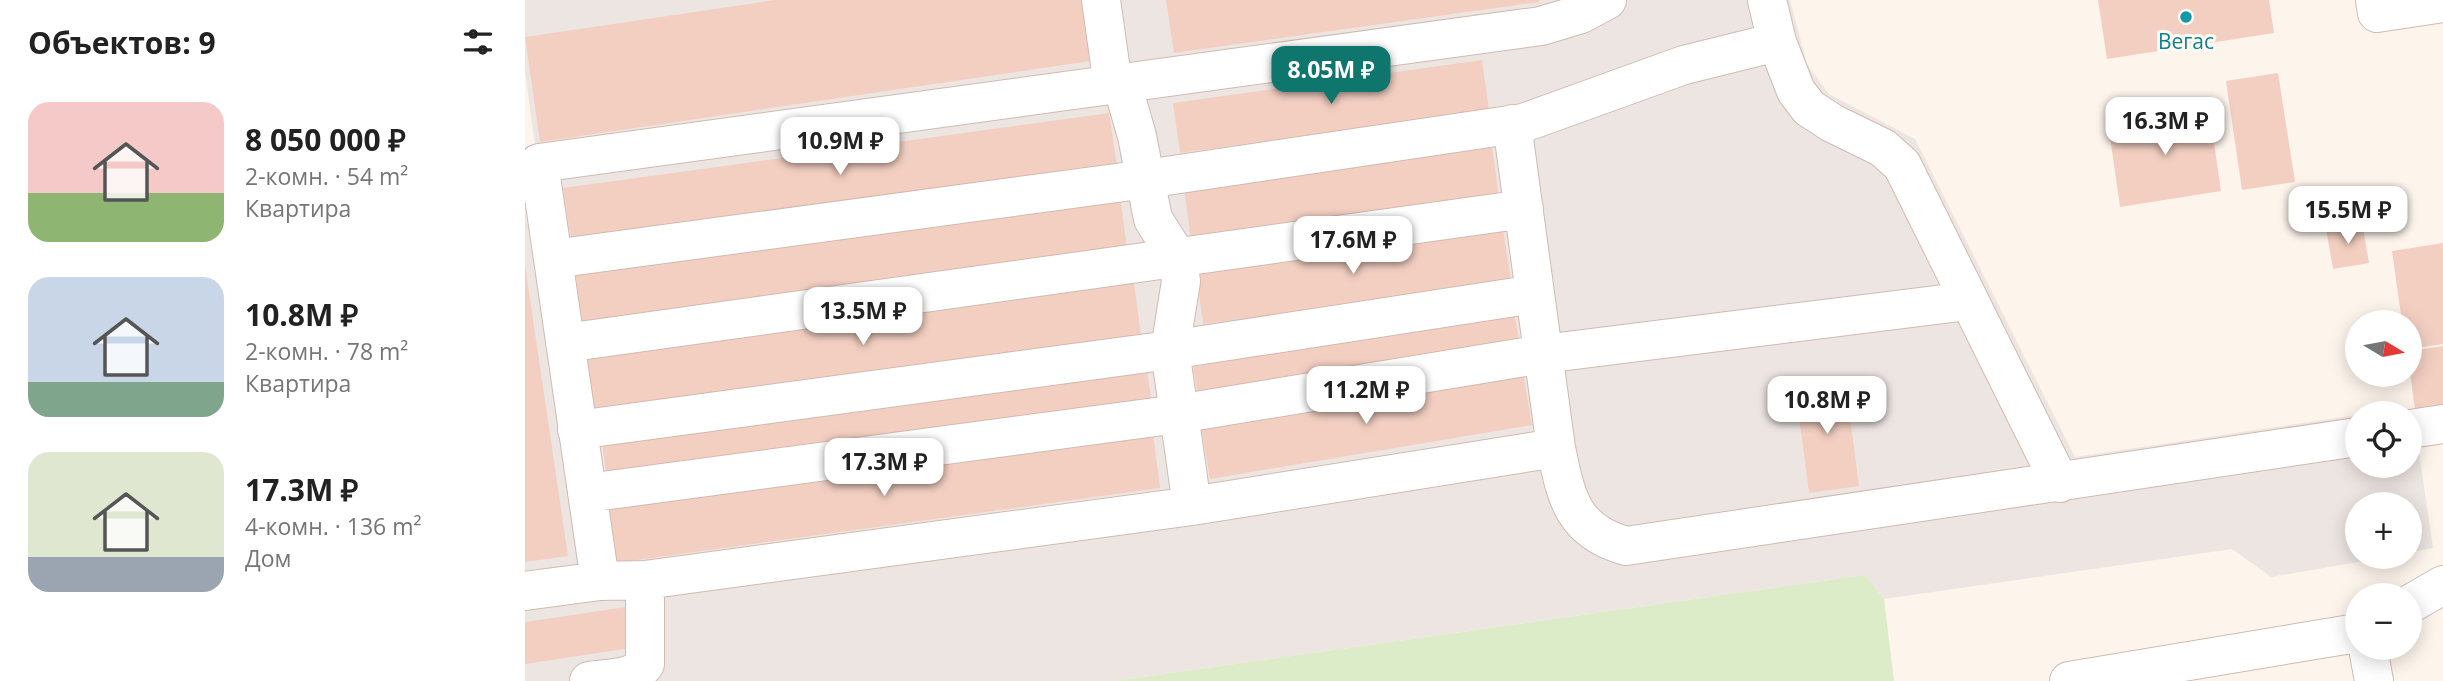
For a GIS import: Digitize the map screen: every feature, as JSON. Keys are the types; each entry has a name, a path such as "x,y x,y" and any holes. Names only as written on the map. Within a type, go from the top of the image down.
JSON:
{"lane":[{"path":"1101,0 1118,85 1137,136 1162,259 1150,288 1170,350 1192,506"},
{"path":"600,581 539,163 1541,26 1581,13 1607,0"},
{"path":"1767,0 1777,42 1796,91 1809,108 1832,123 1883,148 1902,165 2060,483"},
{"path":"2375,0 2377,13 2443,3"},
{"path":"553,259 1146,179 1523,123 1684,65 1777,42"},
{"path":"1512,124 1556,448 1570,504 1580,520 1593,533 1610,542 1626,547 2345,439"},
{"path":"565,343 1524,209"},
{"path":"577,430 1170,350 1535,294"},
{"path":"587,493 1178,414 1543,354 1968,301"},
{"path":"2422,427 2443,424"},
{"path":"525,591 600,581 645,580 1192,506 1556,448"},
{"path":"589,681 630,675 645,664 645,580"},
{"path":"2422,597 2443,585"},
{"path":"2069,681 2345,635"},
{"path":"2370,660 2374,681"}],"shaded area":[{"path":"525,0 1790,0 1807,64 1829,94 1915,139 2075,457 2345,417 2345,478 2422,478 2422,472 2433,548 2422,550 2422,492 2345,492 2345,564 2271,577 2232,549 1884,599 1865,575 1115,681 525,681 525,147 535,145 525,72"}],"green space":[{"path":"1865,575 1884,599 1894,681 1115,681"}],"building":[{"path":"775,0 1083,0 1091,61 540,142 525,37"},
{"path":"1166,0 1539,0 1539,2 1174,53"},
{"name":"Вегас","path":"2098,0 2269,0 2274,33 2107,59"},
{"path":"1482,60 1489,110 1180,153 1173,103"},
{"path":"2278,73 2295,182 2242,190 2226,81"},
{"path":"2209,107 2221,191 2120,207 2108,123"},
{"path":"1109,113 1117,166 571,241 563,188"},
{"path":"1492,146 1499,198 1191,240 1184,188"},
{"path":"1120,196 1127,248 582,323 575,271"},
{"path":"2362,222 2369,263 2333,269 2326,229"},
{"path":"1503,229 1511,281 1203,324 1196,271"},
{"path":"2443,243 2443,344 2422,347 2422,310 2400,310 2392,251"},
{"path":"525,265 568,556 525,562"},
{"path":"1134,283 1141,336 594,412 587,358"},
{"path":"1514,311 1519,340 1198,396 1193,367"},
{"path":"2443,346 2443,413 2422,416 2422,401 2414,401 2412,387 2422,387 2422,349"},
{"path":"1147,370 1151,399 606,472 602,443"},
{"path":"1523,373 1532,425 1210,479 1201,426"},
{"path":"1845,379 1859,486 1809,493 1795,385"},
{"path":"1153,434 1160,488 615,563 608,509"},
{"path":"626,607 631,648 525,664 525,622"}],"place":[{"name":"Вегас","path":"2186,17"}]}
